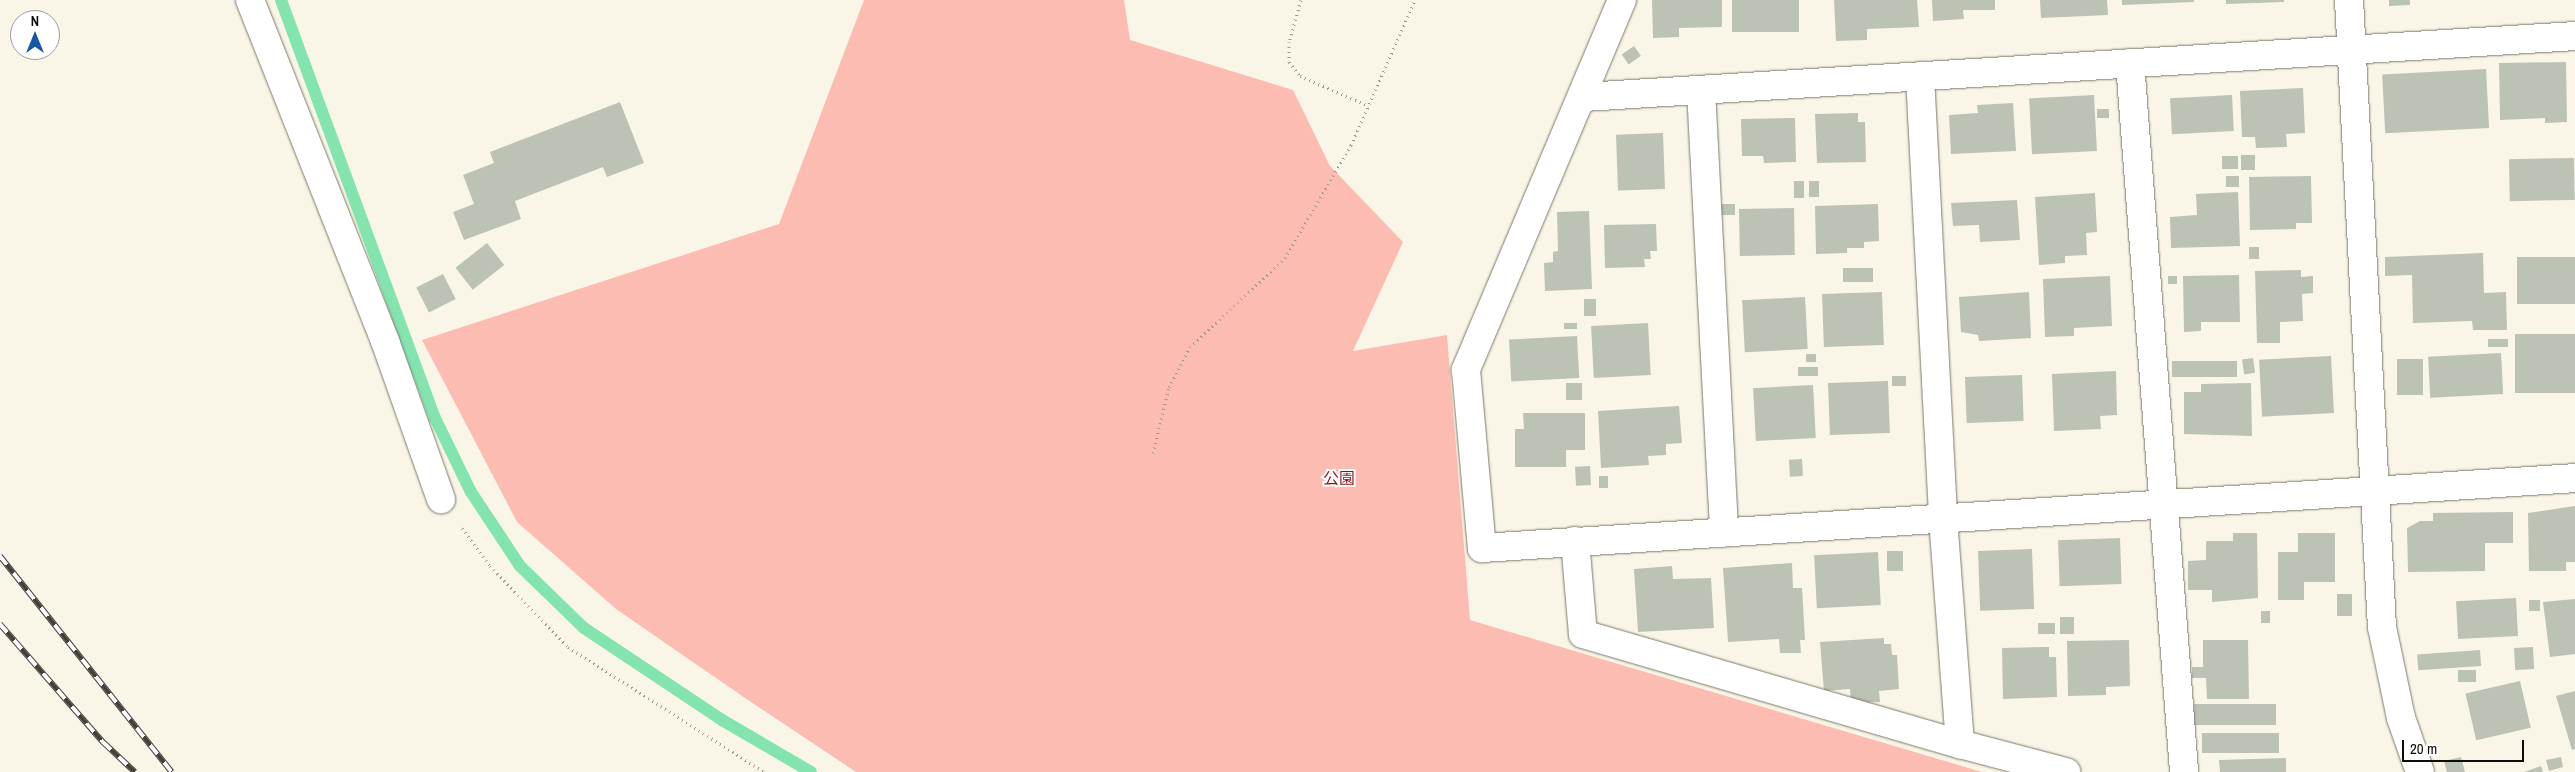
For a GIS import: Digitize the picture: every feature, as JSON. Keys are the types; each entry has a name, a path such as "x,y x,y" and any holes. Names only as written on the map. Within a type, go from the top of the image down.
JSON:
{"street":[{"path":"250,0 385,341 441,499"},
{"path":"1622,0 1584,97 1466,370 1482,548 2575,478"},
{"path":"2349,0 2382,627 2401,718 2420,772"},
{"path":"1584,97 2575,36"},
{"path":"2130,63 2184,772"},
{"path":"1920,76 1943,518 1960,744"},
{"path":"1701,90 1724,532"},
{"path":"1575,541 1583,634 1960,744 2066,772"}],"path":[{"path":"1301,0 1289,42 1289,62 1300,76 1369,106"},
{"path":"1153,452 1169,387 1190,347 1285,258 1351,145 1415,0"},
{"path":"441,499 490,566 568,647 764,772"}],"green space":[{"name":"公園","path":"864,0 1124,0 1130,40 1293,90 1330,166 1403,242 1353,351 1447,335 1470,620 1982,772 856,772 616,609 517,522 422,340 779,224"}],"building":[{"path":"1652,0 1722,0 1722,27 1679,28 1679,37 1653,38"},
{"path":"1732,0 1799,0 1799,32 1732,32"},
{"path":"1834,0 1917,0 1919,27 1867,29 1867,40 1836,41"},
{"path":"1932,0 1995,0 1995,10 1963,10 1964,19 1933,21"},
{"path":"2040,0 2107,0 2108,15 2041,18"},
{"path":"2122,0 2194,0 2194,2 2122,5"},
{"path":"2226,0 2284,0 2284,2 2226,4"},
{"path":"2389,0 2410,0 2410,5 2389,6"},
{"path":"1634,46 1641,56 1629,64 1622,55"},
{"path":"2566,62 2567,122 2545,123 2545,118 2500,120 2499,63"},
{"path":"2486,69 2489,128 2385,133 2382,74"},
{"path":"2303,88 2305,133 2286,134 2287,147 2256,148 2255,137 2242,137 2240,91"},
{"path":"2094,95 2097,151 2032,154 2029,98"},
{"path":"2232,95 2234,131 2172,134 2170,98"},
{"path":"620,102 644,163 607,177 603,167 515,201 521,219 464,240 453,212 474,204 463,175 494,163 490,152"},
{"path":"2013,103 2016,151 1951,154 1949,115 1978,113 1977,105"},
{"path":"2097,109 2109,109 2109,118 2097,118"},
{"path":"1858,113 1858,122 1865,122 1866,162 1817,163 1815,114"},
{"path":"1795,118 1796,162 1764,163 1763,156 1742,156 1741,119"},
{"path":"1663,133 1665,189 1618,191 1616,135"},
{"path":"2241,155 2255,155 2255,170 2241,170"},
{"path":"2222,156 2238,156 2238,169 2222,169"},
{"path":"2574,158 2575,200 2510,201 2509,159"},
{"path":"2226,176 2239,176 2239,187 2226,187"},
{"path":"2311,176 2312,223 2296,223 2296,229 2250,230 2249,177"},
{"path":"1794,181 1804,181 1804,198 1794,198"},
{"path":"1809,181 1819,181 1819,197 1809,197"},
{"path":"2238,192 2240,246 2171,248 2170,217 2197,215 2196,194"},
{"path":"2095,193 2097,232 2086,233 2087,255 2065,256 2065,263 2039,265 2035,197"},
{"path":"2017,200 2020,240 1980,242 1979,225 1953,226 1951,203"},
{"path":"1720,204 1735,204 1735,215 1720,215"},
{"path":"1878,204 1879,241 1864,242 1864,248 1847,248 1847,253 1816,254 1815,206"},
{"path":"1794,208 1795,255 1740,256 1739,209"},
{"path":"1589,211 1592,289 1545,291 1544,263 1553,262 1553,252 1558,251 1557,212"},
{"path":"1656,224 1657,251 1650,251 1651,259 1644,259 1645,267 1605,268 1604,225"},
{"path":"487,243 504,265 473,290 455,268"},
{"path":"2249,247 2259,247 2259,259 2249,259"},
{"path":"2483,253 2484,293 2506,292 2507,330 2473,330 2472,321 2413,323 2412,275 2385,276 2385,257"},
{"path":"2517,257 2575,257 2575,304 2517,304"},
{"path":"1843,268 1873,268 1873,282 1843,282"},
{"path":"2301,270 2301,277 2313,276 2313,293 2302,294 2303,321 2280,322 2280,343 2257,343 2255,271"},
{"path":"443,274 456,299 429,313 416,288"},
{"path":"2239,275 2240,322 2201,322 2201,331 2184,332 2183,276"},
{"path":"2110,276 2112,326 2074,328 2074,336 2045,337 2043,279"},
{"path":"2168,276 2177,276 2177,284 2168,284"},
{"path":"1882,292 1884,345 1824,347 1822,294"},
{"path":"2029,292 2031,338 1979,341 1978,335 1961,332 1959,297"},
{"path":"1805,297 1808,349 1745,352 1742,300"},
{"path":"1584,299 1596,299 1596,316 1584,316"},
{"path":"1564,323 1577,323 1577,329 1564,329"},
{"path":"1648,323 1651,375 1594,378 1591,326"},
{"path":"2515,334 2575,334 2575,393 2515,393"},
{"path":"1577,336 1579,378 1511,382 1509,340"},
{"path":"2488,339 2508,339 2508,347 2488,347"},
{"path":"2501,353 2503,394 2430,398 2428,357"},
{"path":"1806,354 1816,354 1816,362 1806,362"},
{"path":"2331,356 2334,413 2262,417 2259,360"},
{"path":"2253,358 2255,373 2244,374 2242,360"},
{"path":"2397,359 2423,359 2423,395 2397,395"},
{"path":"2172,361 2237,361 2237,377 2172,377"},
{"path":"1798,367 1818,367 1818,376 1798,376"},
{"path":"2116,371 2117,415 2100,416 2101,429 2054,431 2052,374"},
{"path":"2022,375 2024,421 1967,423 1965,377"},
{"path":"1892,376 1906,376 1906,386 1892,386"},
{"path":"1888,381 1890,433 1830,435 1828,383"},
{"path":"1566,383 1582,383 1582,400 1566,400"},
{"path":"2251,383 2252,436 2184,434 2184,392 2201,392 2201,384"},
{"path":"1813,385 1816,438 1756,441 1753,388"},
{"path":"1679,406 1682,443 1666,444 1666,455 1648,456 1649,465 1601,468 1598,411"},
{"path":"1523,413 1585,413 1585,450 1566,450 1566,467 1515,467 1515,429 1524,429"},
{"path":"1802,459 1803,476 1790,477 1789,460"},
{"path":"1590,466 1591,485 1576,486 1575,467"},
{"path":"1599,476 1608,476 1608,488 1599,488"},
{"path":"2575,506 2575,562 2566,562 2566,571 2529,571 2528,513"},
{"path":"2513,512 2513,543 2485,543 2485,571 2408,572 2407,528 2420,521 2433,521 2433,513"},
{"path":"2233,533 2257,533 2258,598 2212,602 2212,590 2188,590 2188,561 2206,560 2206,541 2233,541"},
{"path":"2298,533 2335,533 2335,582 2304,582 2304,600 2278,600 2278,552 2298,552"},
{"path":"2120,538 2122,584 2060,586 2058,540"},
{"path":"2032,549 2034,609 1980,611 1978,551"},
{"path":"1887,551 1903,551 1903,571 1887,571"},
{"path":"1878,552 1881,605 1817,608 1814,555"},
{"path":"1792,563 1793,588 1802,588 1805,640 1800,640 1801,653 1780,653 1779,639 1728,642 1723,568"},
{"path":"1672,566 1673,579 1711,578 1714,628 1638,632 1634,569"},
{"path":"2337,594 2352,594 2352,616 2337,616"},
{"path":"2516,598 2518,636 2458,639 2456,601"},
{"path":"2575,599 2575,654 2550,657 2543,602"},
{"path":"2529,600 2540,600 2540,611 2529,611"},
{"path":"2261,611 2270,611 2270,623 2261,623"},
{"path":"2060,617 2074,617 2074,634 2060,634"},
{"path":"2038,623 2055,623 2055,634 2038,634"},
{"path":"1884,638 1884,644 1891,644 1892,655 1897,655 1899,689 1879,691 1880,702 1851,703 1850,689 1824,691 1820,642"},
{"path":"2129,640 2130,686 2106,687 2106,695 2068,696 2067,641"},
{"path":"2203,640 2248,640 2249,699 2207,699 2206,678 2192,678 2192,667 2203,667"},
{"path":"2049,647 2049,657 2056,657 2057,697 2003,699 2002,648"},
{"path":"2533,647 2534,669 2515,670 2514,648"},
{"path":"2480,650 2481,666 2418,670 2417,654"},
{"path":"2458,670 2476,670 2476,682 2458,682"},
{"path":"2520,681 2531,728 2476,740 2465,694"},
{"path":"2575,691 2575,749 2572,750 2556,696"},
{"path":"2194,704 2276,704 2276,725 2194,725"},
{"path":"2202,733 2279,733 2279,753 2202,753"},
{"path":"2461,757 2465,772 2447,772 2444,761"},
{"path":"2561,757 2563,767 2549,771 2546,760"},
{"path":"2286,758 2286,772 2220,772 2219,760"},
{"path":"2541,766 2543,772 2524,772"}],"waterway":[{"path":"281,0 435,418 471,492 520,566 584,628 722,720 811,772"}],"railway":[{"path":"0,556 172,772"},
{"path":"0,624 103,742 135,772"}]}
